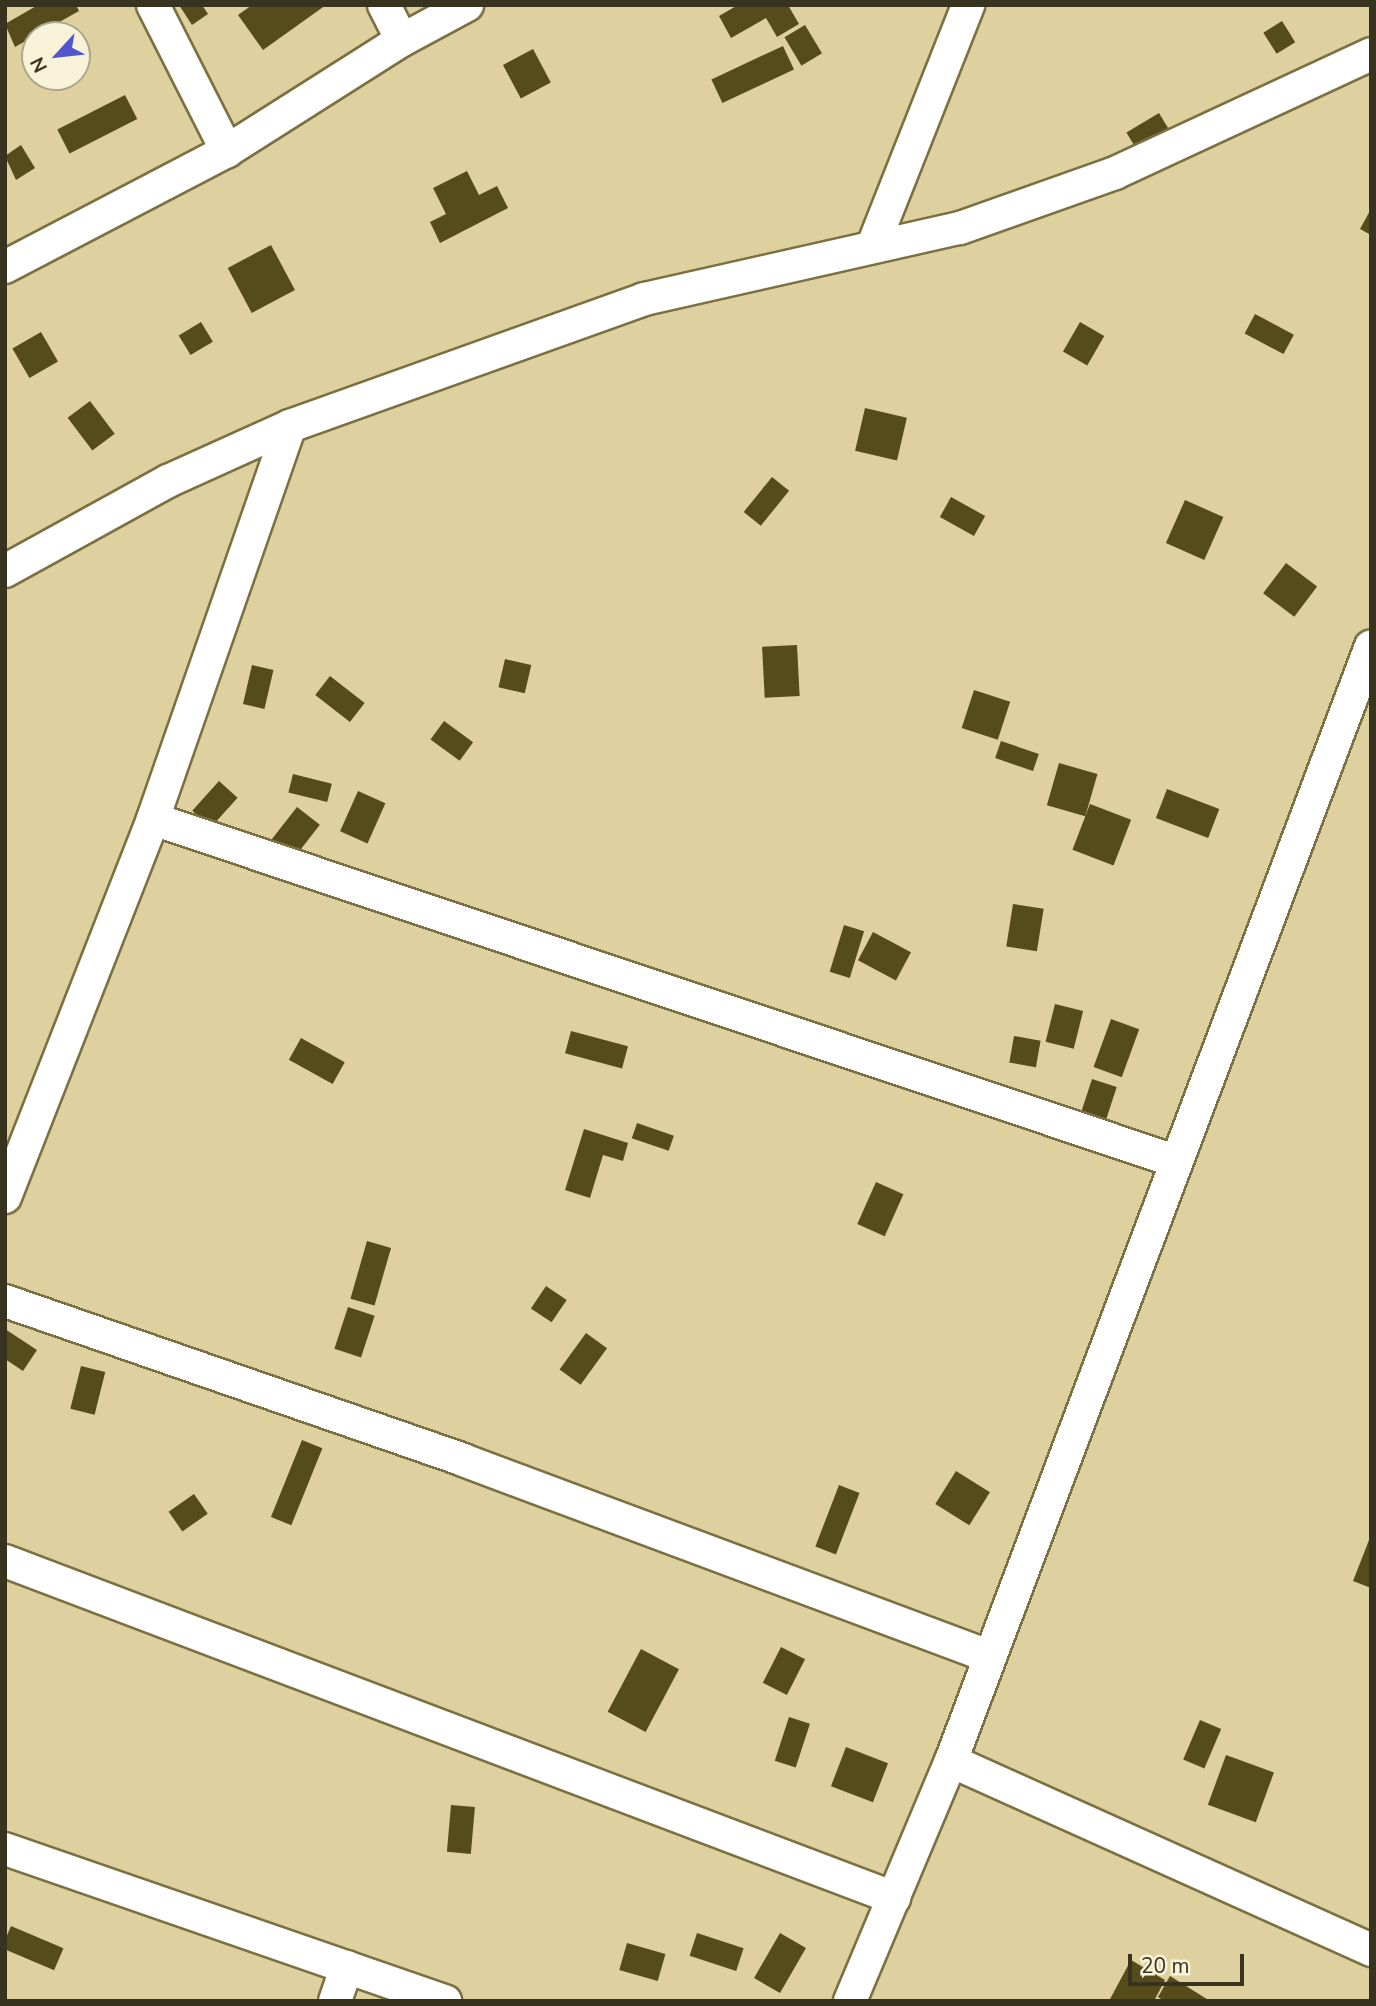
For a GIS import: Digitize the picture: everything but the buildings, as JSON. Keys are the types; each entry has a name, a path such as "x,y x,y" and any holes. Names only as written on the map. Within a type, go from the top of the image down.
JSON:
{"street":[{"path":"153,5 227,151"},
{"path":"384,5 402,40"},
{"path":"5,267 227,151 402,40 467,5"},
{"path":"874,243 968,5"},
{"path":"5,571 168,481 289,426 644,299 874,243 960,228 1115,173 1371,54"},
{"path":"5,1197 153,818 289,426"},
{"path":"850,2001 951,1761 988,1656 1371,646"},
{"path":"153,818 1175,1161"},
{"path":"5,1301 463,1460 988,1656"},
{"path":"5,1562 894,1898"},
{"path":"951,1761 1371,1950"},
{"path":"5,1849 445,2001"},
{"path":"335,2001 347,1967"}]}
